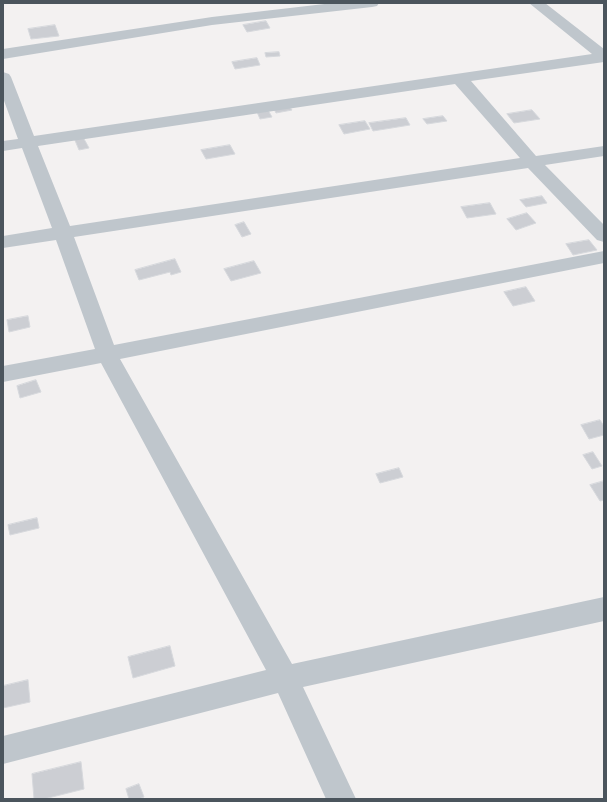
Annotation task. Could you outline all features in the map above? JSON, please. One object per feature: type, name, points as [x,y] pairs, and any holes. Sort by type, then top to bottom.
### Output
[{"type":"street","points":[[3,54],[212,21],[372,3]]},
{"type":"street","points":[[536,3],[604,56]]},
{"type":"street","points":[[3,146],[604,56]]},
{"type":"street","points":[[3,77],[64,232],[108,354],[284,678],[341,799]]},
{"type":"street","points":[[459,78],[533,163],[604,236]]},
{"type":"street","points":[[3,242],[533,163],[604,151]]},
{"type":"street","points":[[3,374],[604,257]]},
{"type":"street","points":[[3,750],[284,678],[604,609]]},
{"type":"building","points":[[266,21],[270,28],[247,32],[243,25]]},
{"type":"building","points":[[55,25],[59,36],[31,39],[28,29]]},
{"type":"building","points":[[279,52],[280,56],[266,57],[265,53]]},
{"type":"building","points":[[257,58],[260,65],[235,69],[232,62]]},
{"type":"building","points":[[289,106],[292,110],[276,113],[274,109]]},
{"type":"building","points":[[268,110],[272,117],[260,119],[257,112]]},
{"type":"building","points":[[532,110],[540,119],[514,123],[507,114]]},
{"type":"building","points":[[443,116],[447,121],[427,124],[423,119]]},
{"type":"building","points":[[406,118],[410,125],[373,131],[369,123]]},
{"type":"building","points":[[365,121],[370,129],[344,134],[339,125]]},
{"type":"building","points":[[83,137],[89,148],[79,150],[74,138]]},
{"type":"building","points":[[230,145],[235,154],[206,159],[201,150]]},
{"type":"building","points":[[542,196],[547,203],[526,207],[520,200]]},
{"type":"building","points":[[490,203],[496,214],[467,218],[461,207]]},
{"type":"building","points":[[527,213],[536,223],[516,230],[507,219]]},
{"type":"building","points":[[244,222],[251,234],[242,237],[235,225]]},
{"type":"building","points":[[589,240],[597,250],[573,255],[566,244]]},
{"type":"building","points":[[175,259],[181,272],[171,275],[170,272],[139,280],[135,270]]},
{"type":"building","points":[[254,261],[261,273],[231,281],[224,269]]},
{"type":"building","points":[[526,287],[535,301],[513,306],[504,292]]},
{"type":"building","points":[[28,316],[30,327],[9,332],[7,320]]},
{"type":"building","points":[[36,380],[41,392],[20,398],[17,386]]},
{"type":"building","points":[[600,420],[604,426],[604,435],[589,439],[581,425]]},
{"type":"building","points":[[593,452],[602,466],[592,469],[583,455]]},
{"type":"building","points":[[399,468],[403,477],[380,483],[376,474]]},
{"type":"building","points":[[604,481],[604,500],[600,501],[590,485]]},
{"type":"building","points":[[37,518],[39,528],[10,535],[8,525]]},
{"type":"building","points":[[170,646],[175,666],[133,678],[128,657]]},
{"type":"building","points":[[28,680],[30,702],[3,708],[3,686]]},
{"type":"building","points":[[81,762],[84,789],[44,799],[34,799],[32,774]]},
{"type":"building","points":[[139,784],[144,797],[139,799],[129,799],[126,789]]}]
